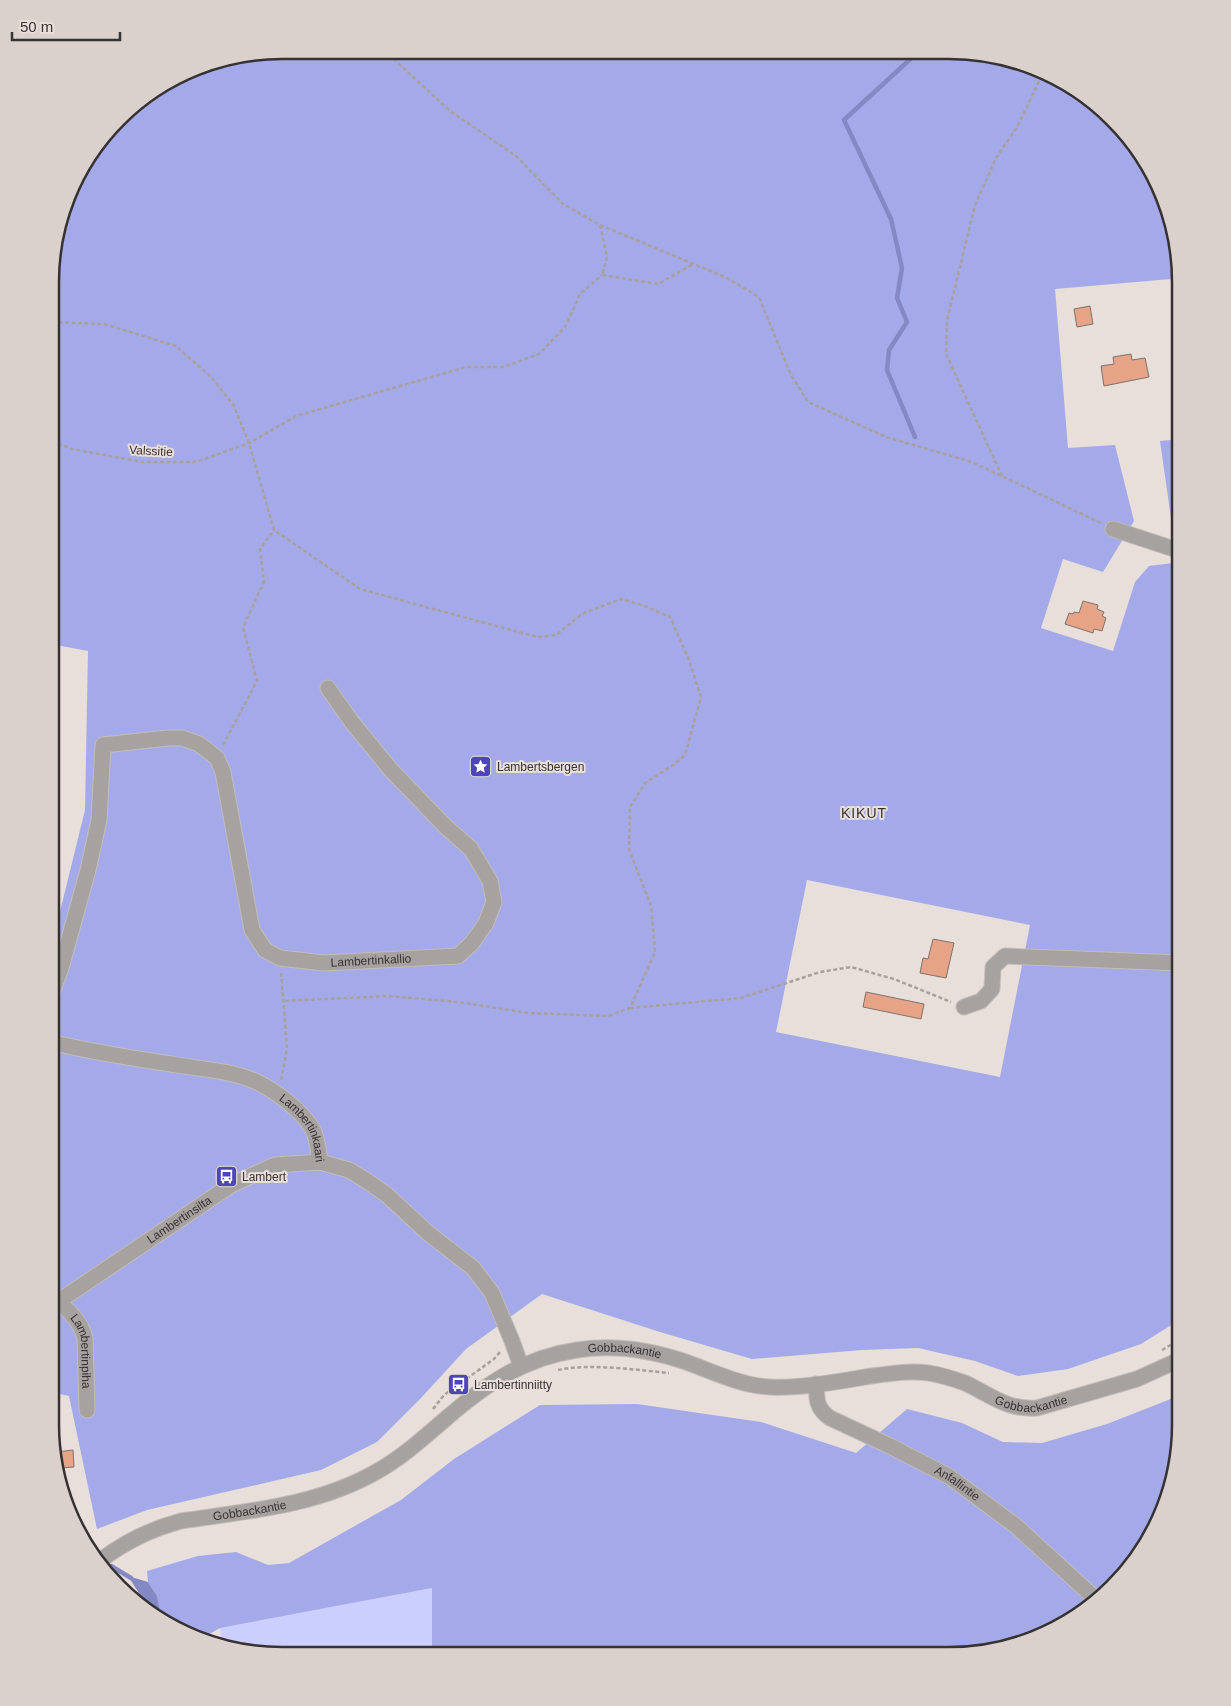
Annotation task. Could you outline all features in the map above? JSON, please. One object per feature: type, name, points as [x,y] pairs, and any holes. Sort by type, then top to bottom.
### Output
[{"type":"street","points":[[1113,529],[1172,548]]},
{"type":"street","name":"Lambertinkallio","points":[[280,958],[324,963],[458,956],[472,943],[486,923],[494,902],[490,881],[471,849],[446,827],[391,770],[351,721],[328,688]]},
{"type":"street","points":[[59,973],[88,870],[99,820],[103,745],[168,738],[182,738],[199,744],[217,758],[223,772],[252,930],[265,950],[280,958]]},
{"type":"street","points":[[964,1007],[981,1001],[992,990],[993,967],[1005,956],[1172,963]]},
{"type":"street","name":"Lambertinkaari","points":[[59,1044],[84,1050],[231,1074],[256,1082],[278,1094],[312,1128],[316,1138],[320,1162],[348,1170],[367,1181],[387,1195],[428,1233],[473,1268],[492,1293],[512,1340],[520,1366]]},
{"type":"street","name":"Lambertinsilta","points":[[59,1301],[236,1183],[275,1165],[320,1162]]},
{"type":"street","name":"Lambertinpiha","points":[[59,1306],[69,1311],[83,1329],[85,1338],[87,1410]]},
{"type":"street","name":"Gobbackantie","points":[[104,1558],[133,1538],[164,1526],[181,1521],[313,1499],[354,1484],[402,1456],[478,1392],[498,1378],[520,1366],[541,1358],[578,1350],[629,1348],[664,1355],[743,1384],[770,1387],[816,1384],[899,1372],[929,1373],[963,1383],[1004,1404],[1018,1408],[1037,1408],[1137,1379],[1172,1362]]},
{"type":"street","name":"Anfallintie","points":[[816,1384],[818,1404],[822,1413],[950,1477],[1016,1526],[1092,1595]]},
{"type":"path","points":[[394,59],[450,110],[516,156],[563,204],[600,225],[725,277],[759,297],[790,373],[808,402],[886,437],[972,462],[1113,529]]},
{"type":"path","points":[[1002,477],[946,354],[947,320],[975,204],[996,158],[1018,126],[1040,79]]},
{"type":"path","points":[[600,225],[607,257],[602,275],[658,284],[693,264]]},
{"type":"path","name":"Valssitie","points":[[59,444],[72,449],[142,462],[196,462],[248,443],[296,416],[466,367],[503,367],[539,354],[565,326],[580,294],[602,275]]},
{"type":"path","points":[[59,322],[104,324],[176,346],[212,378],[234,406],[248,443],[274,530],[360,589],[537,637],[556,635],[582,614],[621,598],[670,617],[689,660],[701,697],[685,755],[646,783],[630,807],[628,848],[652,906],[656,952],[630,1008]]},
{"type":"path","points":[[217,758],[257,681],[243,627],[264,582],[260,550],[274,530]]},
{"type":"path","points":[[278,1094],[287,1048],[280,958]]},
{"type":"path","points":[[283,1001],[388,996],[458,1002],[528,1013],[608,1016],[630,1008],[741,998],[820,972],[851,967],[894,979],[964,1007]]},
{"type":"path","points":[[429,1415],[444,1395],[502,1350]]},
{"type":"path","points":[[541,1358],[545,1371],[550,1373],[572,1368],[589,1368],[671,1373]]},
{"type":"shaded area","points":[[267,59],[964,59],[1007,66],[1035,76],[1073,96],[1107,124],[1126,146],[1142,170],[1155,196],[1165,224],[1172,267],[1172,291],[1171,279],[1055,289],[1068,448],[1115,445],[1134,521],[1103,572],[1063,559],[1041,628],[1113,651],[1135,582],[1149,566],[1172,563],[1172,1325],[1141,1344],[1068,1369],[1018,1376],[975,1361],[918,1348],[862,1350],[752,1359],[542,1294],[466,1349],[377,1442],[321,1470],[147,1510],[97,1529],[69,1396],[59,1394],[59,916],[85,810],[88,651],[59,646],[59,267],[63,238],[76,196],[96,158],[124,124],[146,105],[170,89],[196,76],[224,66]],"holes":[[[807,880],[1030,925],[1000,1077],[776,1032]]]},
{"type":"shaded area","points":[[1172,440],[1172,525],[1160,441]]},
{"type":"shaded area","points":[[1172,1399],[1172,1439],[1168,1468],[1165,1482],[1149,1523],[1135,1548],[1117,1571],[1085,1601],[1061,1617],[1035,1630],[993,1643],[964,1647],[432,1647],[432,1588],[220,1628],[209,1635],[183,1624],[160,1611],[157,1596],[148,1582],[147,1571],[198,1556],[236,1552],[268,1565],[289,1563],[401,1500],[454,1459],[540,1405],[637,1404],[761,1422],[856,1453],[907,1409],[962,1423],[1003,1442],[1042,1443],[1107,1424]]},
{"type":"shaded area","points":[[128,1576],[148,1582],[157,1596],[160,1611],[142,1597]]},
{"type":"shaded area","points":[[432,1588],[432,1647],[267,1647],[221,1639],[220,1628]]},
{"type":"building","points":[[1090,306],[1093,324],[1077,327],[1074,309]]},
{"type":"building","points":[[1131,354],[1132,360],[1145,358],[1149,377],[1104,386],[1101,366],[1114,364],[1113,357]]},
{"type":"building","points":[[1083,601],[1098,605],[1097,609],[1104,612],[1102,616],[1106,618],[1102,631],[1094,629],[1093,633],[1065,624],[1069,613],[1079,613]]},
{"type":"building","points":[[933,939],[954,943],[946,978],[920,973],[923,958],[928,959]]},
{"type":"building","points":[[866,992],[924,1004],[921,1019],[863,1007]]},
{"type":"building","points":[[73,1450],[74,1467],[63,1468],[61,1451]]},
{"type":"waterway","points":[[910,59],[844,120],[891,219],[902,268],[897,298],[907,322],[889,350],[887,370],[915,437]]},
{"type":"waterway","points":[[111,1566],[131,1578]]},
{"type":"place","name":"Lambertsbergen","points":[[481,767]]},
{"type":"place","name":"Lambert","points":[[226,1177]]},
{"type":"place","name":"Lambertinniitty","points":[[458,1385]]},
{"type":"district","name":"KIKUT","points":[[864,813]]}]
